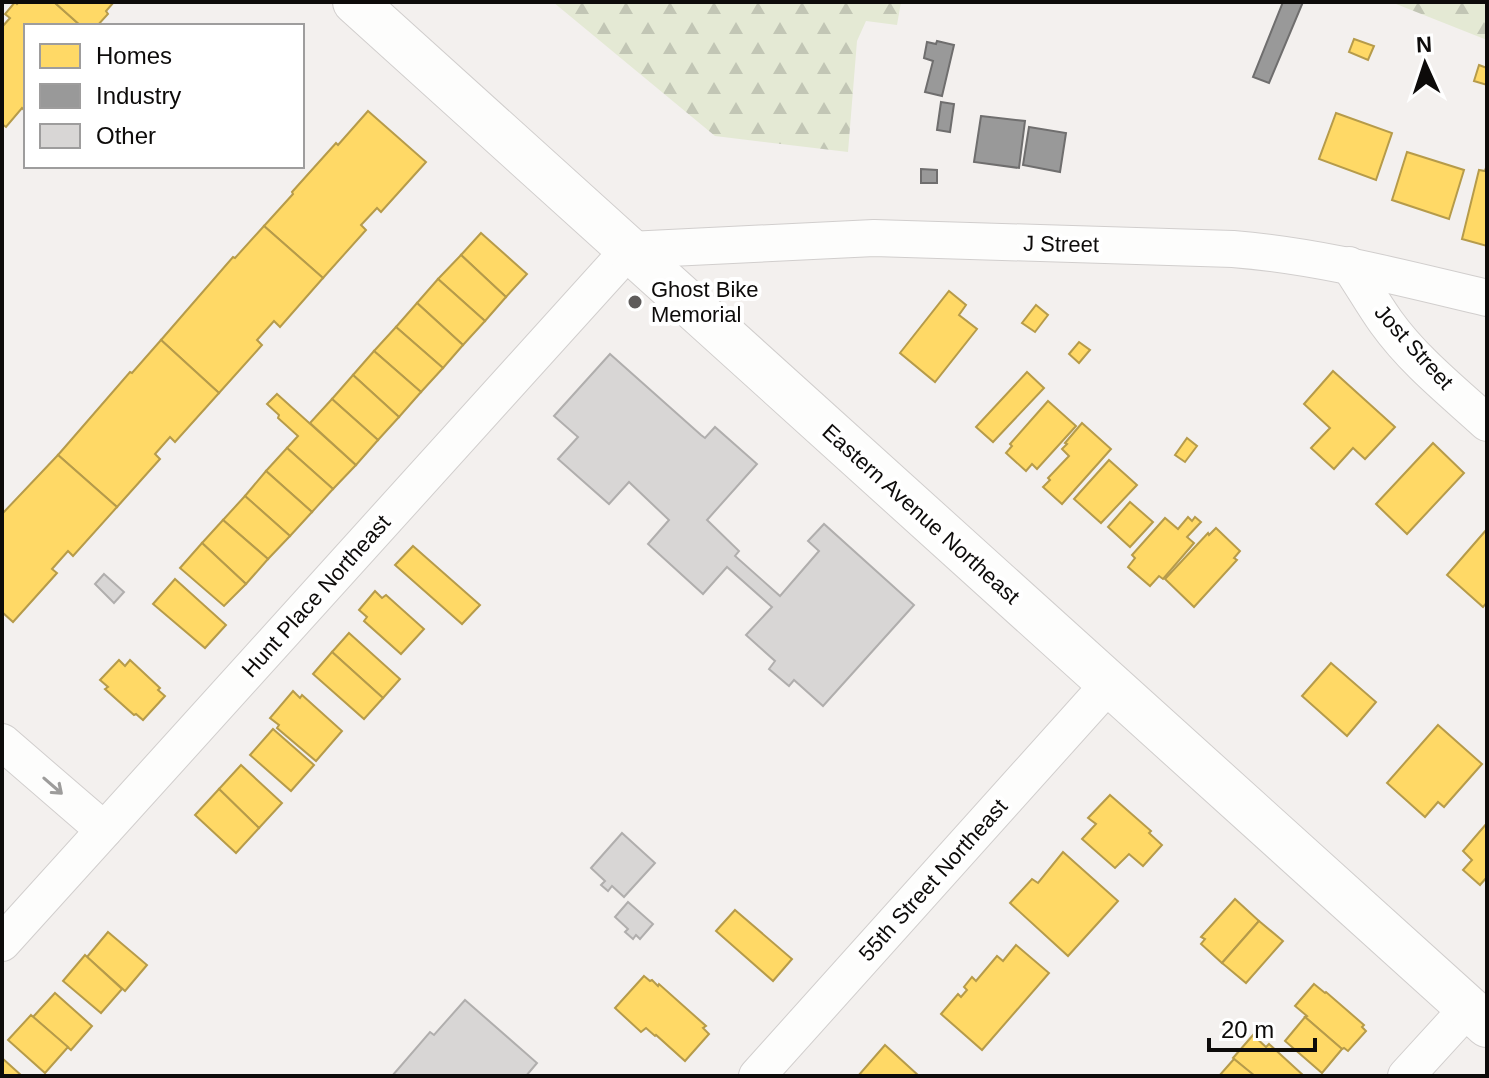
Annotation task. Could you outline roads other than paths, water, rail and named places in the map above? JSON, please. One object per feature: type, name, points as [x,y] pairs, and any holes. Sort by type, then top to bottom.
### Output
[{"type":"main road","name":"Eastern Avenue Northeast","points":[[355,2],[1478,1017]]},
{"type":"street","name":"J Street","points":[[629,250],[874,238],[1233,249],[1349,265],[1487,298]]},
{"type":"street","name":"Hunt Place Northeast","points":[[2,943],[629,250]]},
{"type":"street","name":"Jost Street","points":[[1349,265],[1403,342],[1487,423]]},
{"type":"street","name":"55th Street Northeast","points":[[757,1076],[1109,684]]},
{"type":"street","points":[[2,742],[104,830]]},
{"type":"street","points":[[1406,1076],[1478,1017]]},
{"type":"place","name":"Ghost Bike Memorial","points":[[635,302]]}]
